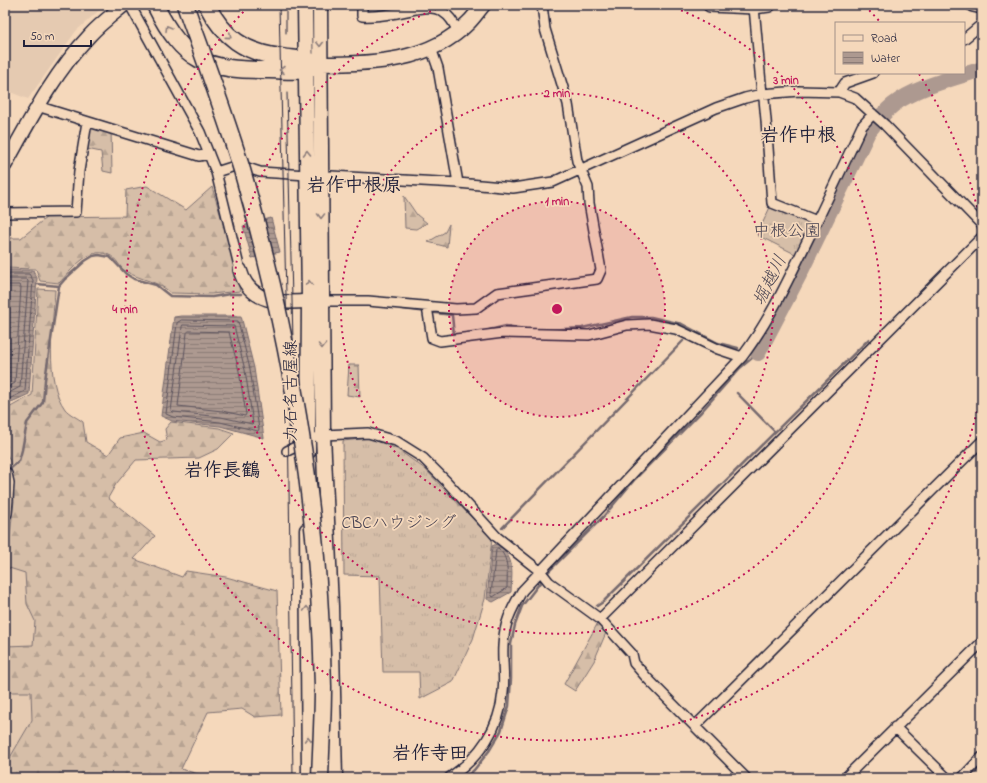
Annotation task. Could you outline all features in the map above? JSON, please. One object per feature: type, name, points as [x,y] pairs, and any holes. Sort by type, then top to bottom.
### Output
[{"type":"highway","points":[[184,5],[217,94],[241,168],[270,279],[290,376],[304,464],[318,588],[323,689],[320,778]]},
{"type":"highway","points":[[193,5],[223,90],[257,198],[284,308],[305,414],[320,525],[328,623],[330,715],[328,778]]},
{"type":"highway","points":[[207,5],[213,17],[224,31],[237,43],[259,54],[311,64]]},
{"type":"highway","points":[[156,6],[172,35],[180,44],[198,58],[210,64],[221,67],[248,70],[311,64]]},
{"type":"main road","name":"力石名古屋線","points":[[305,5],[311,64],[316,301],[331,606],[335,778]]},
{"type":"main road","name":"力石名古屋線","points":[[311,64],[320,5]]},
{"type":"main road","points":[[311,64],[382,62],[414,55],[445,41],[458,32],[470,21],[483,5]]},
{"type":"main road","name":"力石名古屋線","points":[[309,778],[307,572],[308,441],[316,301]]},
{"type":"street","points":[[5,165],[37,106],[73,54],[90,34],[124,5]]},
{"type":"street","points":[[130,5],[200,132],[216,172],[240,270],[245,282],[251,290],[263,299],[297,302],[368,301],[456,309],[476,308],[497,293],[597,279],[601,270],[589,203],[588,187],[577,162],[566,98],[545,28],[542,5]]},
{"type":"street","points":[[362,5],[362,16],[371,17],[413,9],[430,8],[444,12],[458,32]]},
{"type":"street","points":[[710,5],[754,7],[770,5]]},
{"type":"street","points":[[973,5],[982,7]]},
{"type":"street","points":[[754,7],[762,94],[764,99],[766,120],[772,203],[817,221]]},
{"type":"street","points":[[965,38],[982,24]]},
{"type":"street","points":[[431,48],[438,68],[458,183]]},
{"type":"street","points":[[839,92],[846,84],[871,74]]},
{"type":"street","points":[[216,172],[238,165],[260,172],[458,183],[513,188],[553,182],[716,108],[745,98],[762,94],[799,91],[839,92],[855,98],[885,124],[982,225]]},
{"type":"street","points":[[37,106],[199,156],[209,154]]},
{"type":"street","points":[[449,778],[461,770],[478,753],[494,728],[501,708],[503,691],[503,646],[505,629],[511,610],[522,591],[742,357],[752,344],[778,298],[817,221],[862,126],[873,114]]},
{"type":"street","points":[[5,213],[76,212],[79,171],[87,122]]},
{"type":"street","points":[[600,619],[982,237]]},
{"type":"street","points":[[427,307],[432,338],[440,341],[503,333],[589,335],[626,325],[649,324],[676,329],[718,350],[742,357]]},
{"type":"street","points":[[287,450],[323,435],[368,433],[396,441],[423,458],[497,537],[541,572],[549,582],[600,619],[632,654],[634,663],[647,678],[746,778]]},
{"type":"street","points":[[696,726],[982,441]]},
{"type":"street","points":[[5,474],[7,483],[5,513]]},
{"type":"street","points":[[845,778],[982,642]]},
{"type":"street","points":[[895,727],[947,778]]},
{"type":"street","points":[[962,778],[982,757]]},
{"type":"shaded area","points":[[5,5],[105,5],[76,31],[28,99],[5,90]]},
{"type":"shaded area","points":[[5,521],[55,539],[57,778],[5,778]]},
{"type":"green space","points":[[87,122],[111,129],[112,173],[103,171],[101,152],[82,148]]},
{"type":"green space","points":[[147,186],[186,210],[212,187],[228,240],[240,291],[211,294],[171,293],[155,283],[132,275],[122,268],[112,256],[102,253],[94,253],[88,256],[75,266],[59,283],[40,281],[36,269],[5,268],[5,238],[21,238],[47,217],[125,216],[126,190]]},
{"type":"green space","points":[[404,196],[417,215],[427,223],[416,229],[405,228]]},
{"type":"green space","name":"中根公園","points":[[771,205],[813,221],[797,255],[757,235]]},
{"type":"green space","points":[[449,224],[447,247],[428,242],[445,232]]},
{"type":"green space","points":[[38,289],[55,290],[51,352],[54,383],[58,397],[65,409],[83,422],[86,442],[108,455],[120,438],[144,433],[160,442],[167,440],[165,429],[171,422],[219,428],[234,433],[218,449],[199,458],[136,460],[116,484],[108,498],[155,536],[134,559],[182,577],[186,571],[226,577],[277,591],[281,715],[255,717],[242,709],[208,712],[181,769],[212,778],[5,778],[5,766],[32,720],[31,692],[5,692],[5,646],[33,645],[35,621],[27,604],[25,573],[6,567],[14,501],[10,461],[5,451],[5,410],[32,395]]},
{"type":"green space","points":[[349,365],[359,365],[360,397],[347,395]]},
{"type":"green space","name":"CBCハウジング","points":[[370,438],[397,449],[425,469],[492,539],[485,599],[473,639],[453,682],[420,699],[419,672],[383,672],[380,576],[344,575],[343,441]]},
{"type":"green space","points":[[600,619],[608,628],[594,661],[575,691],[564,684]]},
{"type":"water","points":[[271,218],[280,252],[252,258],[243,226]]},
{"type":"water","points":[[5,270],[33,270],[37,278],[29,394],[5,405]]},
{"type":"water","points":[[241,316],[254,368],[264,438],[220,426],[172,421],[161,416],[174,317]]},
{"type":"water","points":[[499,543],[508,555],[510,561],[512,577],[511,592],[493,602],[487,599],[492,546]]},
{"type":"waterway","name":"堀越川","points":[[758,353],[799,275],[868,132],[886,111],[902,99],[924,88],[982,69]]},
{"type":"waterway","points":[[37,284],[59,286],[85,261],[93,256],[99,255],[110,257],[126,274],[134,279],[156,285],[170,296],[212,297],[241,294]]},
{"type":"waterway","points":[[11,468],[19,461],[27,423],[43,402],[59,286]]},
{"type":"waterway","points":[[403,309],[452,315],[454,335],[456,334]]},
{"type":"waterway","points":[[546,330],[582,328],[632,317],[651,317],[682,324],[718,343],[738,348]]},
{"type":"waterway","points":[[489,330],[506,326],[525,329]]},
{"type":"waterway","points":[[597,606],[603,602],[869,339]]},
{"type":"waterway","points":[[502,528],[683,341]]},
{"type":"waterway","points":[[465,778],[474,770],[489,751],[501,731],[509,706],[511,644],[515,625],[522,606],[549,571],[603,517],[635,479],[701,412],[740,368],[758,353]]},
{"type":"waterway","points":[[737,393],[775,432]]},
{"type":"tram line","points":[[279,5],[287,337],[293,778]]},
{"type":"tram line","points":[[286,5],[286,33]]},
{"type":"tram line","points":[[287,93],[293,341]]},
{"type":"district","name":"岩作中根","points":[[798,136]]},
{"type":"district","name":"岩作中根原","points":[[354,186]]},
{"type":"district","name":"岩作長鶴","points":[[222,471]]},
{"type":"district","name":"岩作寺田","points":[[430,754]]}]
